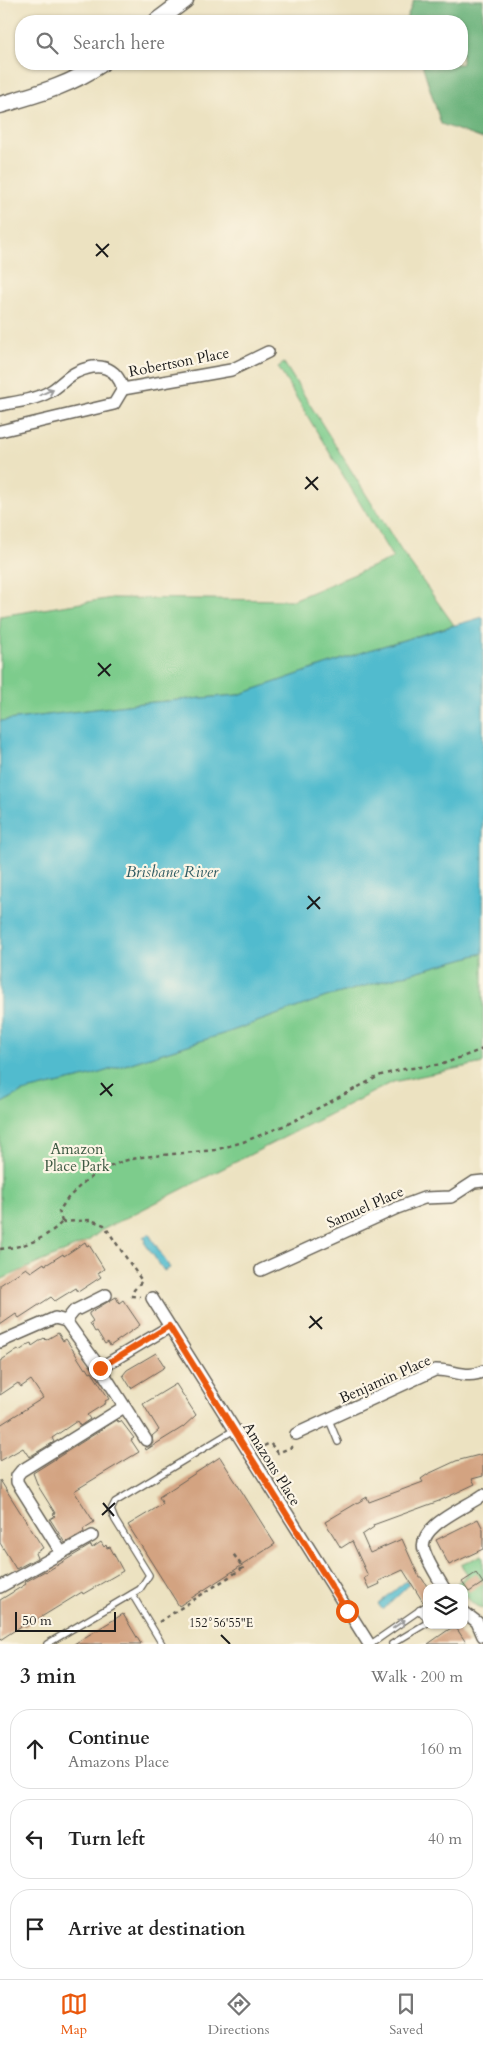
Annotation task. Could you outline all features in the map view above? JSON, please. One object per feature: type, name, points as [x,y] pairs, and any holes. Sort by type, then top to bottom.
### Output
[{"type":"street","points":[[165,15],[184,0]]},
{"type":"street","points":[[0,105],[60,87],[92,70]]},
{"type":"street","name":"Robertson Place","points":[[0,431],[114,404],[123,389],[231,370],[268,352]]},
{"type":"street","name":"Robertson Place","points":[[0,405],[47,393],[76,372],[92,367],[110,369],[119,377],[123,389]]},
{"type":"street","name":"Samuel Place","points":[[261,1270],[397,1208],[424,1198],[451,1196],[474,1182],[483,1181]]},
{"type":"street","points":[[66,1321],[74,1311],[106,1295]]},
{"type":"street","name":"Amazons Place","points":[[152,1298],[370,1644]]},
{"type":"street","points":[[0,1342],[55,1318],[66,1321],[100,1368],[146,1440]]},
{"type":"street","points":[[100,1368],[169,1326]]},
{"type":"street","name":"Benjamin Place","points":[[298,1438],[329,1420],[435,1370],[446,1370],[468,1376],[483,1371]]},
{"type":"street","points":[[61,1552],[17,1482],[17,1476],[21,1471],[124,1407]]},
{"type":"street","points":[[442,1584],[424,1549],[425,1537],[434,1526],[472,1504],[483,1495]]},
{"type":"street","points":[[0,1587],[92,1536]]},
{"type":"street","points":[[468,1614],[480,1621],[483,1636]]},
{"type":"lane","name":"Benjamin Place","points":[[329,1420],[338,1442]]},
{"type":"lane","points":[[47,1644],[140,1589],[149,1575],[114,1520],[112,1510],[115,1502],[234,1430]]},
{"type":"lane","points":[[132,1594],[162,1644]]},
{"type":"lane","points":[[370,1644],[423,1608]]},
{"type":"lane","points":[[419,1610],[423,1614]]},
{"type":"lane","points":[[392,1644],[423,1625]]},
{"type":"path","points":[[62,1222],[59,1211],[68,1198],[97,1173],[123,1161],[142,1156],[215,1150],[243,1142],[288,1124],[381,1075],[404,1069],[443,1064],[483,1049]]},
{"type":"path","points":[[0,1249],[27,1245],[43,1237],[62,1222],[92,1220],[104,1225],[142,1281],[134,1290],[132,1296],[152,1298]]},
{"type":"path","points":[[264,1446],[270,1442],[278,1452],[298,1438]]},
{"type":"path","points":[[156,1624],[243,1568],[232,1552]]},
{"type":"green space","points":[[414,0],[483,0],[483,139],[441,124],[424,70],[468,70],[468,15],[408,15]]},
{"type":"green space","points":[[284,363],[402,552],[454,625],[366,651],[238,695],[143,703],[0,721],[0,616],[112,598],[293,600],[393,558],[278,367]]},
{"type":"green space","name":"Amazon Place Park","points":[[483,953],[483,1063],[393,1082],[102,1230],[88,1241],[0,1280],[0,1104],[22,1092],[90,1076],[229,1032],[326,997]]},
{"type":"green space","points":[[483,1556],[483,1608],[472,1603],[468,1598],[468,1584],[457,1583],[468,1575],[461,1565]]},
{"type":"water","name":"Brisbane River","points":[[483,617],[483,953],[326,997],[229,1032],[90,1076],[22,1092],[0,1104],[0,721],[143,703],[238,695],[366,651]]},
{"type":"water","points":[[149,1234],[170,1268],[164,1271],[144,1242],[146,1240],[143,1237]]},
{"type":"water","points":[[406,1581],[409,1585],[383,1610],[378,1604]]},
{"type":"building","points":[[85,1242],[87,1246],[89,1245],[104,1269],[98,1273],[101,1277],[78,1292],[76,1288],[55,1301],[51,1297],[19,1318],[16,1314],[0,1325],[0,1285],[26,1268],[31,1272],[44,1263],[45,1265],[63,1254],[64,1256]]},
{"type":"building","points":[[116,1297],[119,1303],[123,1300],[140,1325],[110,1346],[108,1342],[105,1344],[97,1331],[95,1332],[90,1323],[93,1321],[89,1313]]},
{"type":"building","points":[[58,1333],[63,1341],[66,1339],[85,1369],[87,1368],[90,1373],[92,1372],[109,1399],[87,1415],[90,1419],[80,1426],[77,1421],[52,1438],[54,1442],[29,1457],[23,1448],[0,1461],[0,1425],[43,1398],[31,1380],[21,1387],[18,1383],[0,1395],[0,1361],[18,1349],[19,1351],[31,1343],[32,1346],[44,1338],[46,1340]]},
{"type":"building","points":[[156,1353],[165,1367],[131,1388],[123,1375],[127,1370]]},
{"type":"building","points":[[176,1384],[196,1415],[183,1427],[146,1450],[145,1447],[150,1447],[153,1443],[152,1436],[159,1430],[143,1404]]},
{"type":"building","points":[[117,1420],[118,1422],[121,1421],[134,1438],[131,1440],[139,1452],[74,1491],[94,1522],[83,1529],[84,1532],[65,1543],[50,1519],[55,1516],[53,1514],[55,1513],[38,1486],[33,1473]]},
{"type":"building","points":[[483,1454],[483,1476],[472,1479],[475,1484],[439,1501],[373,1525],[374,1527],[362,1535],[370,1553],[402,1539],[419,1577],[426,1584],[423,1584],[423,1602],[403,1570],[379,1581],[380,1584],[369,1589],[364,1578],[368,1576],[352,1541],[341,1548],[325,1522],[367,1497],[369,1502],[423,1482],[421,1479],[428,1474],[456,1461]]},
{"type":"building","points":[[220,1457],[275,1544],[179,1606],[128,1525],[163,1504],[159,1497]]},
{"type":"building","points":[[0,1480],[43,1548],[35,1553],[37,1558],[16,1569],[0,1543]]},
{"type":"building","points":[[478,1519],[483,1529],[483,1549],[449,1565],[436,1540]]},
{"type":"building","points":[[101,1542],[104,1547],[106,1545],[107,1548],[110,1547],[123,1571],[83,1594],[82,1592],[25,1627],[23,1625],[0,1640],[0,1600],[26,1584],[25,1582],[46,1572],[91,1545],[92,1548]]},
{"type":"building","points":[[476,1573],[483,1583],[469,1592],[468,1584],[462,1582]]},
{"type":"building","points":[[123,1614],[141,1644],[74,1644]]},
{"type":"building","points":[[457,1629],[467,1644],[428,1644],[448,1630]]},
{"type":"route","points":[[100,1368],[169,1326],[347,1611]]}]
